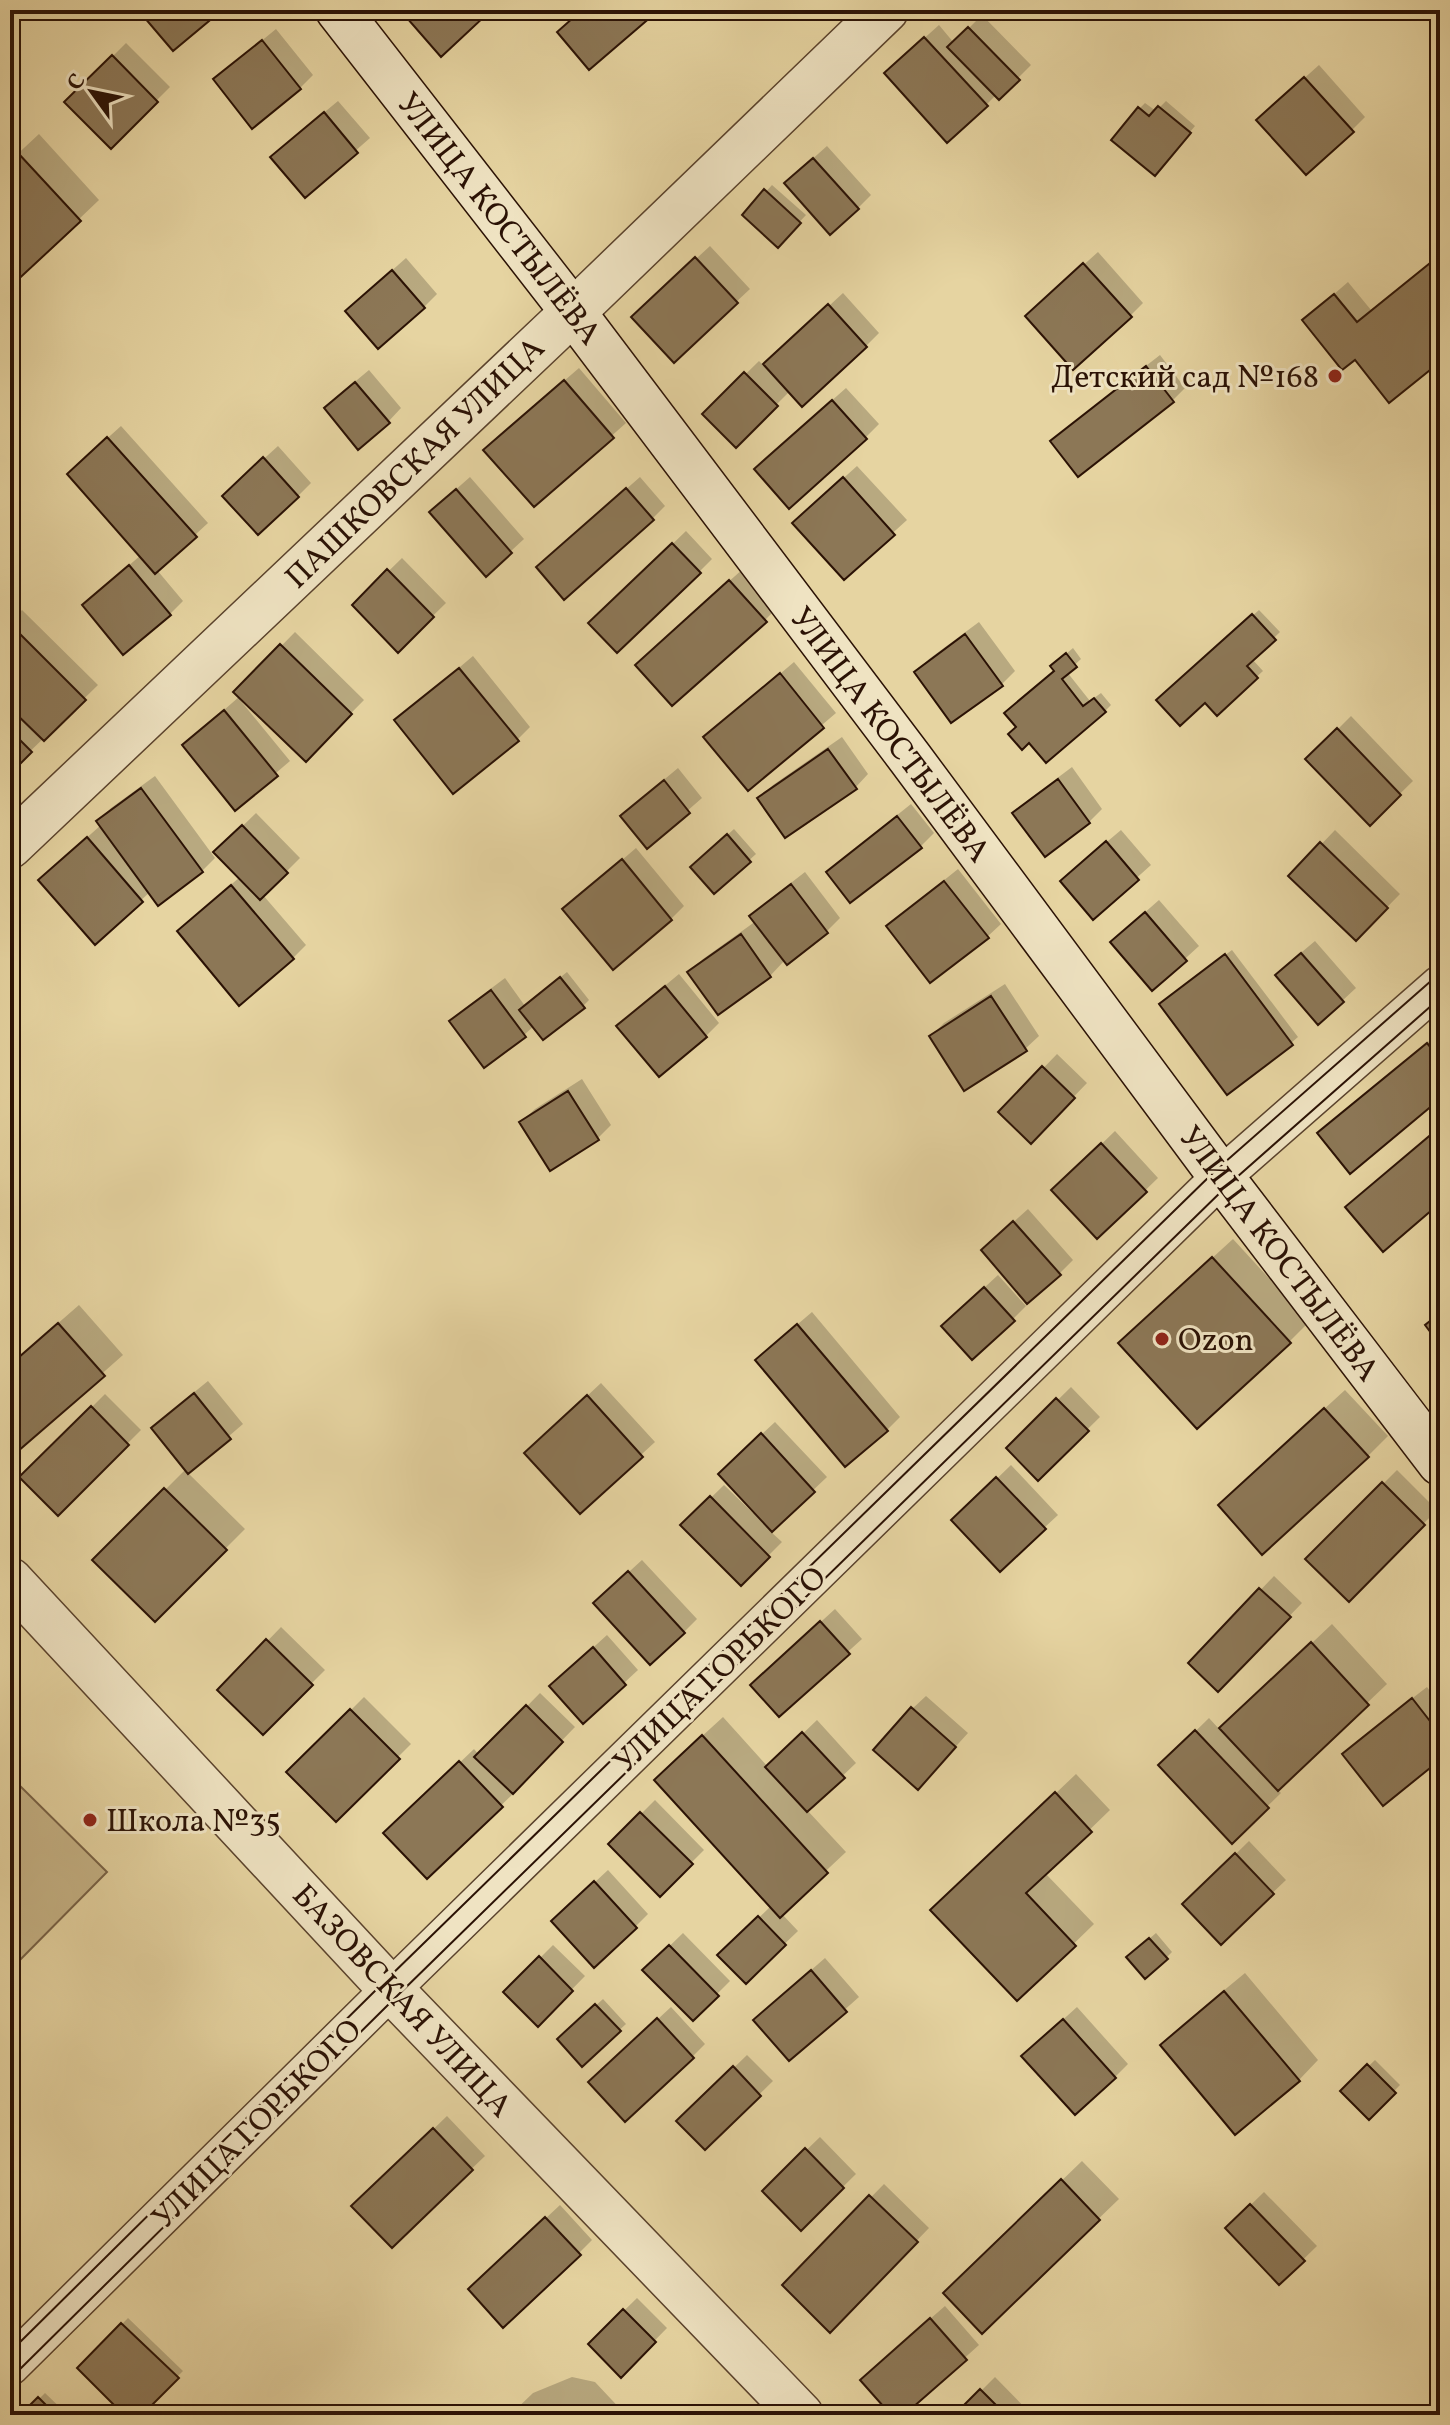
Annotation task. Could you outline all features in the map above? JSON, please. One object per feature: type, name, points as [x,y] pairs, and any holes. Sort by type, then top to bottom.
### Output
[{"type":"street","name":"УЛИЦА КОСТЫЛЁВА","points":[[338,10],[573,312],[1221,1177],[1440,1463]]},
{"type":"street","name":"ПАШКОВСКАЯ УЛИЦА","points":[[10,846],[886,10]]},
{"type":"street","name":"УЛИЦА ГОРЬКОГО","points":[[10,2366],[1221,1177],[1440,985]]},
{"type":"street","name":"БАЗОВСКАЯ УЛИЦА","points":[[10,1580],[391,1989],[801,2415]]},
{"type":"shaded area","points":[[10,1776],[107,1872],[10,1970]]},
{"type":"building","points":[[138,10],[221,10],[221,11],[173,51]]},
{"type":"building","points":[[400,10],[480,10],[485,16],[441,57]]},
{"type":"building","points":[[582,10],[659,10],[589,70],[557,32]]},
{"type":"building","points":[[968,27],[1020,80],[999,100],[947,47]]},
{"type":"building","points":[[924,37],[988,106],[947,143],[884,73]]},
{"type":"building","points":[[262,40],[301,89],[252,129],[213,79]]},
{"type":"building","points":[[112,55],[158,102],[111,149],[64,102]]},
{"type":"building","points":[[1304,77],[1354,132],[1306,175],[1256,120]]},
{"type":"building","points":[[1158,106],[1191,133],[1155,176],[1111,140],[1138,107],[1149,116]]},
{"type":"building","points":[[324,112],[358,153],[305,198],[270,157]]},
{"type":"building","points":[[18,153],[81,221],[10,287],[10,160]]},
{"type":"building","points":[[813,158],[859,209],[830,235],[784,183]]},
{"type":"building","points":[[764,189],[801,223],[778,248],[742,215]]},
{"type":"building","points":[[1440,255],[1440,362],[1389,403],[1355,360],[1342,370],[1302,320],[1334,294],[1357,322]]},
{"type":"building","points":[[695,257],[738,303],[674,363],[631,317]]},
{"type":"building","points":[[1083,263],[1132,317],[1073,370],[1025,316]]},
{"type":"building","points":[[392,270],[425,308],[378,349],[345,311]]},
{"type":"building","points":[[828,304],[867,347],[802,407],[763,364]]},
{"type":"building","points":[[1146,366],[1174,402],[1078,477],[1050,441]]},
{"type":"building","points":[[744,372],[778,406],[736,448],[702,414]]},
{"type":"building","points":[[564,380],[614,438],[534,507],[483,450]]},
{"type":"building","points":[[355,382],[390,423],[358,450],[324,408]]},
{"type":"building","points":[[832,400],[867,439],[789,509],[754,469]]},
{"type":"building","points":[[107,437],[197,537],[155,574],[67,474]]},
{"type":"building","points":[[263,457],[299,497],[258,535],[222,496]]},
{"type":"building","points":[[843,477],[895,535],[844,580],[792,523]]},
{"type":"building","points":[[626,488],[654,520],[564,600],[536,567]]},
{"type":"building","points":[[456,489],[512,553],[486,577],[429,512]]},
{"type":"building","points":[[672,543],[701,573],[617,653],[588,623]]},
{"type":"building","points":[[129,565],[171,615],[123,655],[82,605]]},
{"type":"building","points":[[387,569],[434,617],[398,653],[352,605]]},
{"type":"building","points":[[729,580],[767,622],[672,706],[635,665]]},
{"type":"building","points":[[1252,614],[1276,640],[1247,666],[1258,678],[1217,716],[1205,703],[1180,726],[1156,700]]},
{"type":"building","points":[[10,624],[86,700],[44,741],[10,708]]},
{"type":"building","points":[[965,634],[1003,686],[951,723],[914,672]]},
{"type":"building","points":[[280,644],[352,714],[306,762],[233,692]]},
{"type":"building","points":[[1066,653],[1077,667],[1062,679],[1083,706],[1094,698],[1106,712],[1046,763],[1029,743],[1022,750],[1008,734],[1016,727],[1004,713],[1054,671],[1050,666]]},
{"type":"building","points":[[459,668],[519,741],[453,794],[394,720]]},
{"type":"building","points":[[780,673],[824,728],[748,791],[703,737]]},
{"type":"building","points":[[224,710],[278,776],[235,811],[182,745]]},
{"type":"building","points":[[1337,728],[1401,795],[1370,826],[1305,759]]},
{"type":"building","points":[[10,730],[32,752],[10,774]]},
{"type":"building","points":[[828,749],[857,789],[785,838],[757,798]]},
{"type":"building","points":[[1058,779],[1090,823],[1045,857],[1012,813]]},
{"type":"building","points":[[664,780],[690,813],[647,849],[620,816]]},
{"type":"building","points":[[141,788],[203,872],[158,906],[96,821]]},
{"type":"building","points":[[897,816],[922,848],[850,903],[826,872]]},
{"type":"building","points":[[242,825],[288,873],[260,900],[213,852]]},
{"type":"building","points":[[727,834],[751,862],[714,894],[690,867]]},
{"type":"building","points":[[87,837],[143,902],[95,945],[38,880]]},
{"type":"building","points":[[1106,841],[1139,880],[1093,920],[1060,881]]},
{"type":"building","points":[[1320,842],[1388,908],[1356,941],[1288,876]]},
{"type":"building","points":[[622,859],[672,920],[613,970],[562,909]]},
{"type":"building","points":[[944,881],[989,938],[930,983],[886,926]]},
{"type":"building","points":[[791,884],[828,933],[787,965],[749,916]]},
{"type":"building","points":[[231,885],[294,959],[239,1006],[177,931]]},
{"type":"building","points":[[1145,912],[1187,961],[1152,991],[1110,942]]},
{"type":"building","points":[[741,934],[771,977],[718,1015],[687,972]]},
{"type":"building","points":[[1301,953],[1344,1002],[1318,1025],[1275,975]]},
{"type":"building","points":[[1225,954],[1293,1045],[1227,1095],[1159,1004]]},
{"type":"building","points":[[560,977],[585,1008],[543,1040],[519,1010]]},
{"type":"building","points":[[665,986],[707,1037],[659,1077],[616,1026]]},
{"type":"building","points":[[491,990],[526,1037],[484,1068],[449,1021]]},
{"type":"building","points":[[991,996],[1027,1051],[964,1091],[929,1036]]},
{"type":"building","points":[[1427,1043],[1440,1059],[1440,1099],[1350,1174],[1317,1133]]},
{"type":"building","points":[[1042,1066],[1075,1098],[1031,1144],[998,1112]]},
{"type":"building","points":[[568,1091],[599,1140],[550,1171],[519,1122]]},
{"type":"building","points":[[1440,1127],[1440,1203],[1383,1252],[1345,1207]]},
{"type":"building","points":[[1101,1143],[1147,1192],[1097,1239],[1051,1190]]},
{"type":"building","points":[[1013,1221],[1061,1275],[1027,1304],[981,1250]]},
{"type":"building","points":[[1212,1257],[1291,1343],[1197,1429],[1118,1343]]},
{"type":"building","points":[[984,1287],[1015,1321],[972,1360],[941,1326]]},
{"type":"building","points":[[1440,1313],[1440,1345],[1425,1325]]},
{"type":"building","points":[[58,1323],[105,1376],[10,1458],[10,1365]]},
{"type":"building","points":[[797,1324],[888,1431],[845,1467],[755,1360]]},
{"type":"building","points":[[194,1393],[231,1439],[188,1474],[151,1428]]},
{"type":"building","points":[[587,1395],[643,1457],[580,1514],[524,1453]]},
{"type":"building","points":[[1056,1398],[1089,1431],[1038,1481],[1006,1448]]},
{"type":"building","points":[[91,1406],[129,1445],[58,1516],[19,1477]]},
{"type":"building","points":[[1324,1408],[1369,1457],[1262,1555],[1218,1505]]},
{"type":"building","points":[[761,1433],[815,1492],[772,1532],[718,1474]]},
{"type":"building","points":[[996,1477],[1046,1529],[1000,1572],[951,1520]]},
{"type":"building","points":[[1382,1482],[1425,1525],[1349,1602],[1305,1559]]},
{"type":"building","points":[[164,1488],[227,1550],[155,1622],[92,1560]]},
{"type":"building","points":[[710,1496],[770,1557],[741,1586],[680,1525]]},
{"type":"building","points":[[628,1571],[685,1633],[650,1665],[593,1603]]},
{"type":"building","points":[[1259,1588],[1291,1617],[1218,1692],[1188,1663]]},
{"type":"building","points":[[820,1621],[850,1654],[779,1717],[750,1685]]},
{"type":"building","points":[[266,1639],[313,1685],[263,1735],[217,1690]]},
{"type":"building","points":[[1311,1642],[1369,1705],[1278,1791],[1219,1728]]},
{"type":"building","points":[[593,1647],[626,1685],[583,1724],[549,1686]]},
{"type":"building","points":[[1412,1698],[1440,1734],[1440,1760],[1383,1806],[1342,1754]]},
{"type":"building","points":[[526,1705],[563,1742],[513,1794],[474,1757]]},
{"type":"building","points":[[911,1707],[956,1747],[918,1790],[873,1750]]},
{"type":"building","points":[[350,1709],[400,1759],[336,1822],[286,1772]]},
{"type":"building","points":[[1195,1730],[1269,1808],[1232,1844],[1158,1765]]},
{"type":"building","points":[[802,1732],[845,1778],[807,1812],[765,1767]]},
{"type":"building","points":[[702,1735],[828,1873],[780,1918],[654,1780]]},
{"type":"building","points":[[459,1761],[503,1807],[427,1879],[383,1833]]},
{"type":"building","points":[[1055,1792],[1092,1832],[1026,1893],[1076,1946],[1017,2001],[930,1910]]},
{"type":"building","points":[[640,1812],[693,1864],[660,1897],[608,1844]]},
{"type":"building","points":[[1235,1853],[1274,1894],[1221,1945],[1182,1904]]},
{"type":"building","points":[[594,1881],[637,1928],[594,1968],[551,1921]]},
{"type":"building","points":[[758,1916],[786,1945],[746,1984],[717,1955]]},
{"type":"building","points":[[1149,1938],[1168,1959],[1145,1979],[1126,1957]]},
{"type":"building","points":[[669,1945],[719,1996],[693,2021],[642,1970]]},
{"type":"building","points":[[539,1956],[573,1991],[538,2027],[503,1992]]},
{"type":"building","points":[[811,1970],[847,2012],[789,2061],[753,2020]]},
{"type":"building","points":[[1224,1991],[1300,2081],[1235,2135],[1160,2045]]},
{"type":"building","points":[[595,2004],[621,2031],[582,2067],[557,2039]]},
{"type":"building","points":[[657,2018],[694,2058],[625,2122],[588,2082]]},
{"type":"building","points":[[1063,2019],[1116,2078],[1075,2115],[1021,2056]]},
{"type":"building","points":[[1367,2064],[1396,2093],[1369,2120],[1340,2091]]},
{"type":"building","points":[[733,2066],[761,2096],[705,2150],[676,2121]]},
{"type":"building","points":[[433,2128],[473,2170],[392,2248],[351,2206]]},
{"type":"building","points":[[805,2148],[844,2188],[801,2231],[762,2191]]},
{"type":"building","points":[[1061,2179],[1100,2220],[982,2334],[943,2293]]},
{"type":"building","points":[[869,2195],[918,2242],[830,2333],[782,2285]]},
{"type":"building","points":[[1250,2204],[1305,2261],[1279,2285],[1225,2228]]},
{"type":"building","points":[[545,2217],[581,2255],[503,2328],[468,2289]]},
{"type":"building","points":[[623,2309],[656,2342],[621,2378],[588,2344]]},
{"type":"building","points":[[930,2318],[967,2360],[904,2415],[891,2415],[860,2380]]},
{"type":"building","points":[[121,2323],[179,2378],[142,2415],[124,2415],[77,2368]]},
{"type":"building","points":[[980,2389],[1006,2415],[954,2415]]},
{"type":"building","points":[[38,2397],[56,2415],[20,2415]]},
{"type":"tram line","points":[[10,2352],[384,1982],[1216,1170],[1440,973]]},
{"type":"tram line","points":[[10,2379],[397,1996],[1228,1185],[1440,998]]},
{"type":"place","name":"Детский сад №168","points":[[1335,376]]},
{"type":"place","name":"Ozon","points":[[1162,1339]]},
{"type":"place","name":"Школа №35","points":[[90,1820]]}]
